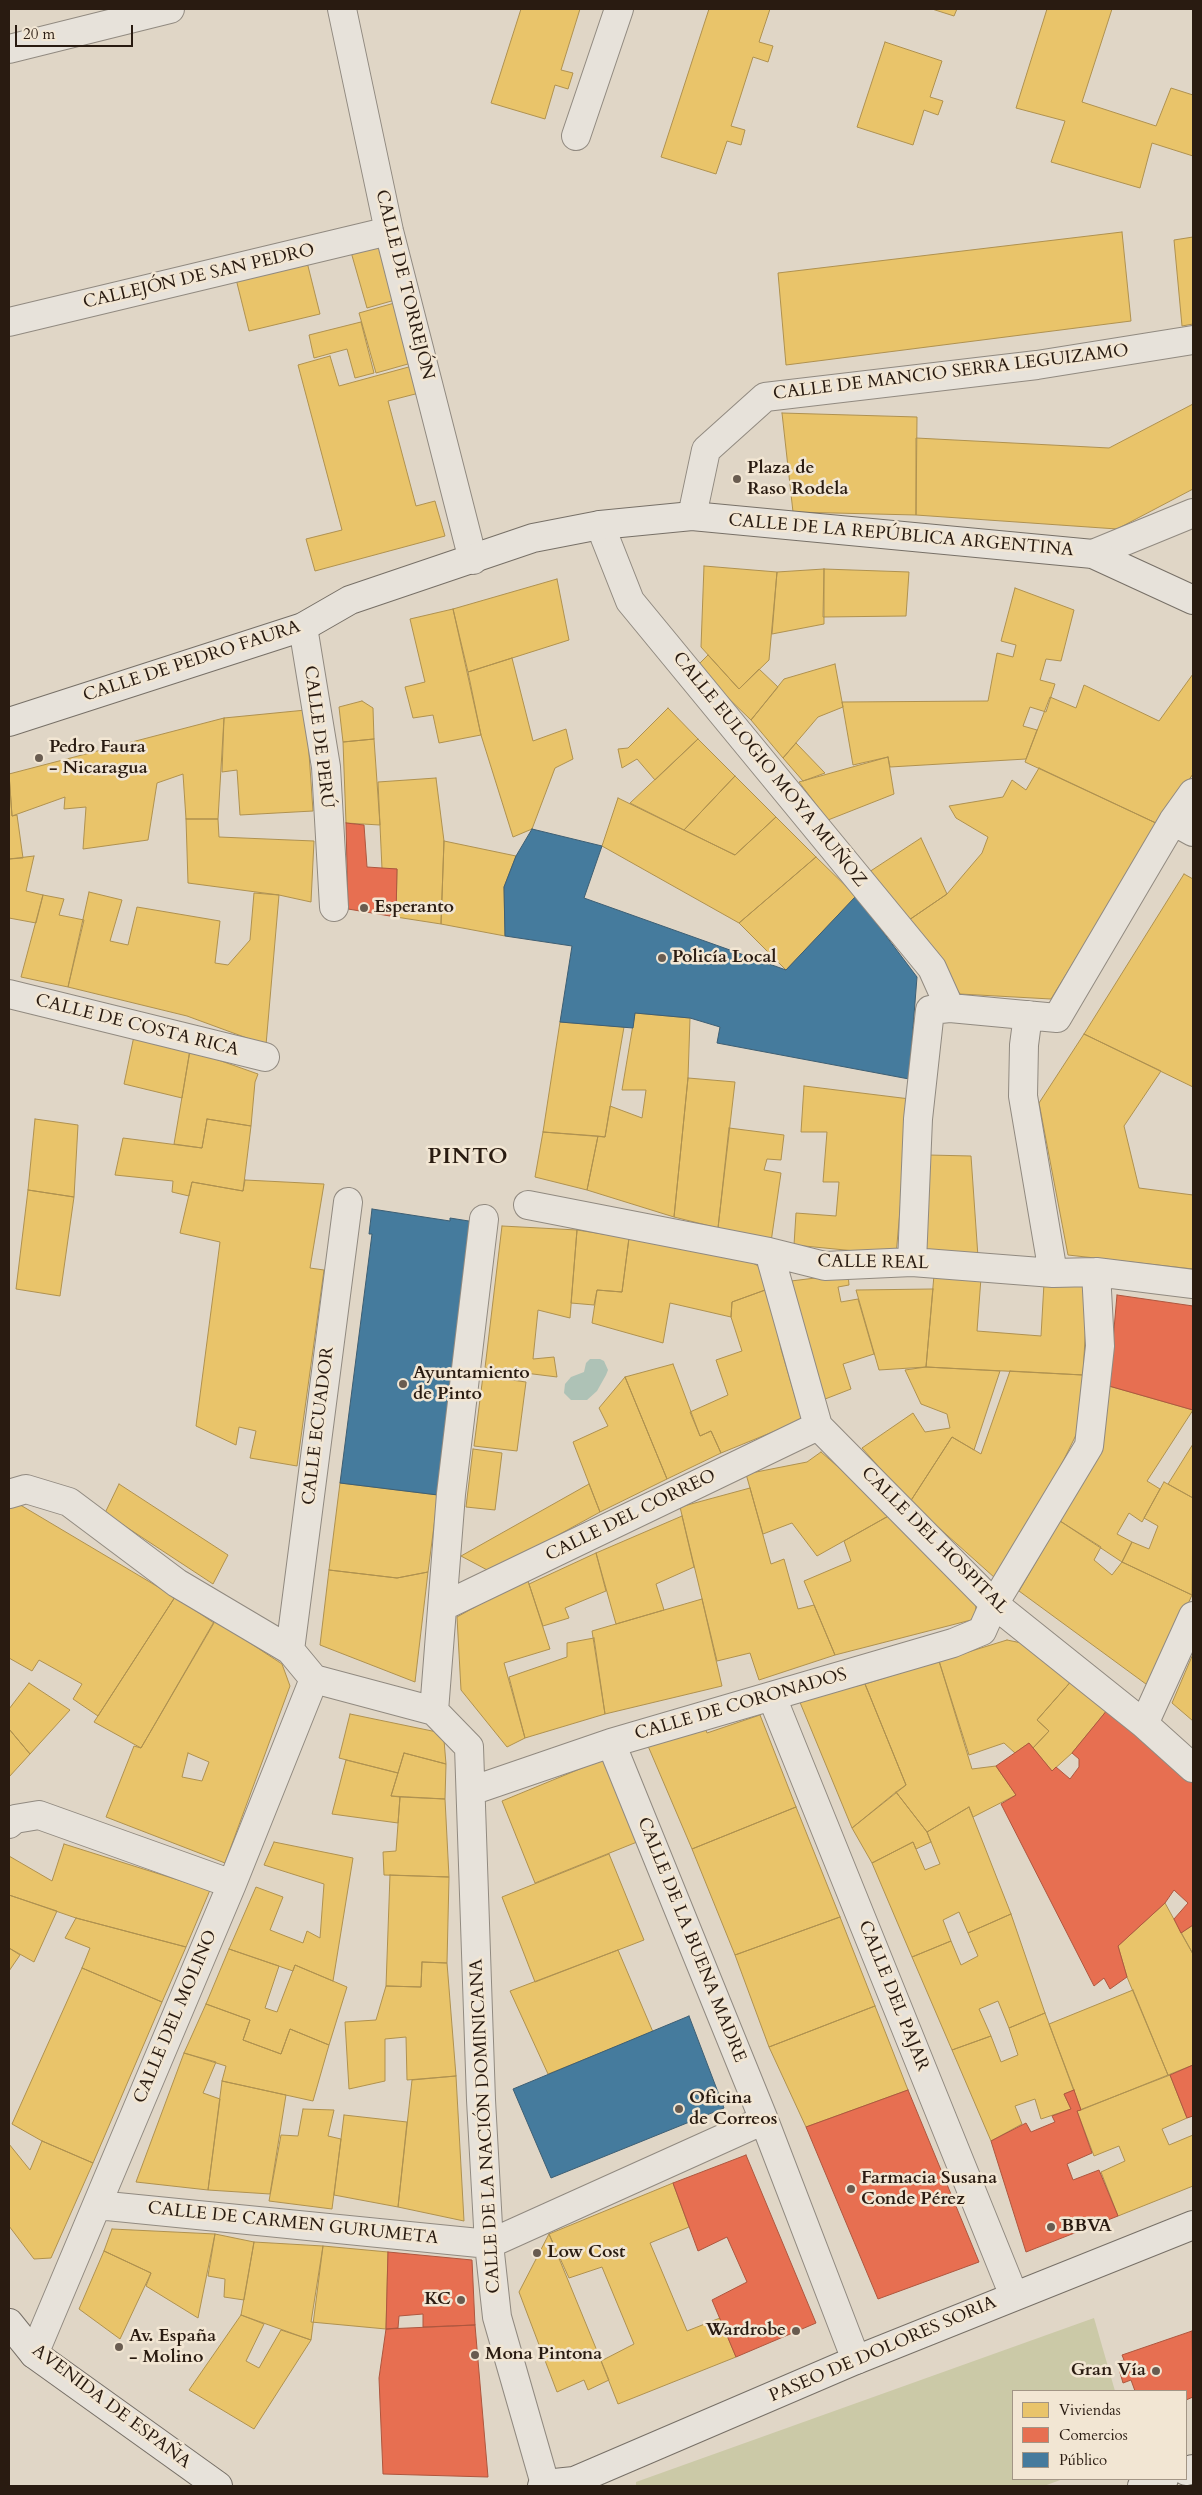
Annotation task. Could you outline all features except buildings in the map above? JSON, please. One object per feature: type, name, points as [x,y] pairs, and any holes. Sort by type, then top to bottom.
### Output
[{"type":"street","points":[[9,49],[170,9]]},
{"type":"street","name":"CALLE DE TORREJÓN","points":[[342,9],[389,231],[473,560]]},
{"type":"street","points":[[576,136],[619,9]]},
{"type":"street","name":"CALLEJÓN DE SAN PEDRO","points":[[9,322],[389,231]]},
{"type":"street","name":"CALLE DE MANCIO SERRA LEGUIZAMO","points":[[692,516],[706,450],[766,397],[1037,365],[1193,340]]},
{"type":"street","points":[[1093,554],[1193,513]]},
{"type":"street","name":"CALLE DE LA REPÚBLICA ARGENTINA","points":[[600,525],[692,516],[1093,554],[1193,600]]},
{"type":"street","name":"CALLE DE PEDRO FAURA","points":[[9,722],[303,627],[350,600],[534,538],[600,525]]},
{"type":"street","name":"CALLE EULOGIO MOYA MUÑOZ","points":[[600,525],[630,601],[932,968],[940,1009]]},
{"type":"street","name":"CALLE DE PERÚ","points":[[303,627],[326,767],[334,906]]},
{"type":"street","points":[[912,1262],[918,1119],[940,1009],[1057,1018],[1183,826],[1193,793]]},
{"type":"street","name":"CALLE DE COSTA RICA","points":[[9,994],[264,1057]]},
{"type":"street","points":[[1028,1015],[1024,1045],[1023,1096],[1053,1274]]},
{"type":"street","name":"CALLE ECUADOR","points":[[290,1650],[348,1202]]},
{"type":"street","name":"CALLE REAL","points":[[528,1204],[769,1252],[825,1266],[912,1262],[1053,1274],[1096,1272],[1193,1284]]},
{"type":"street","points":[[9,1494],[26,1489],[69,1502],[177,1583],[290,1650],[314,1678],[434,1710],[444,1606],[451,1494],[484,1219]]},
{"type":"street","name":"CALLE DEL HOSPITAL","points":[[769,1252],[818,1426],[994,1604],[1144,1724],[1193,1768]]},
{"type":"street","name":"CALLE DE CORONADOS","points":[[471,1791],[611,1743],[953,1643],[982,1631],[994,1604],[1089,1446],[1100,1346],[1096,1272]]},
{"type":"street","name":"CALLE DEL CORREO","points":[[444,1606],[818,1426]]},
{"type":"street","points":[[1144,1724],[1193,1616]]},
{"type":"street","name":"CALLE DEL MOLINO","points":[[34,2354],[232,1884],[314,1678]]},
{"type":"street","name":"CALLE DEL PAJAR","points":[[772,1697],[1014,2296]]},
{"type":"street","name":"CALLE DE LA NACIÓN DOMINICANA","points":[[434,1710],[469,1747],[481,2100],[489,2244],[497,2318],[543,2485]]},
{"type":"street","name":"CALLE DE LA BUENA MADRE","points":[[611,1743],[764,2120],[856,2360]]},
{"type":"street","points":[[9,1824],[15,1819],[39,1815],[232,1884]]},
{"type":"street","points":[[489,2244],[764,2120]]},
{"type":"street","name":"CALLE DE CARMEN GURUMETA","points":[[98,2205],[489,2244]]},
{"type":"street","name":"PASEO DE DOLORES SORIA","points":[[543,2485],[579,2484],[856,2360],[1193,2226]]},
{"type":"street","name":"AVENIDA DE ESPAÑA","points":[[9,2323],[34,2354],[218,2486]]},
{"type":"street","points":[[1142,2486],[1161,2480]]},
{"type":"shaded area","points":[[590,1359],[604,1361],[608,1370],[606,1375],[597,1391],[587,1400],[571,1400],[564,1393],[565,1384],[571,1377],[584,1372],[586,1363]]},
{"type":"shaded area","points":[[1094,2318],[1115,2390],[1012,2390],[1012,2480],[1060,2480],[1044,2486],[636,2486],[636,2482]]},
{"type":"place","name":"Plaza de Raso Rodela","points":[[737,479]]},
{"type":"place","name":"Pedro Faura - Nicaragua","points":[[39,758]]},
{"type":"place","name":"Esperanto","points":[[364,908]]},
{"type":"place","name":"Policía Local","points":[[662,958]]},
{"type":"place","name":"Ayuntamiento de Pinto","points":[[403,1384]]},
{"type":"place","name":"Oficina de Correos","points":[[679,2109]]},
{"type":"place","name":"Farmacia Susana Conde Pérez","points":[[851,2189]]},
{"type":"place","name":"BBVA","points":[[1051,2227]]},
{"type":"place","name":"Low Cost","points":[[537,2253]]},
{"type":"place","name":"KC","points":[[461,2300]]},
{"type":"place","name":"Wardrobe","points":[[796,2331]]},
{"type":"place","name":"Av. España - Molino","points":[[119,2347]]},
{"type":"place","name":"Mona Pintona","points":[[475,2355]]},
{"type":"place","name":"Gran Vía","points":[[1156,2371]]},
{"type":"district","name":"PINTO","points":[[468,1158]]}]
